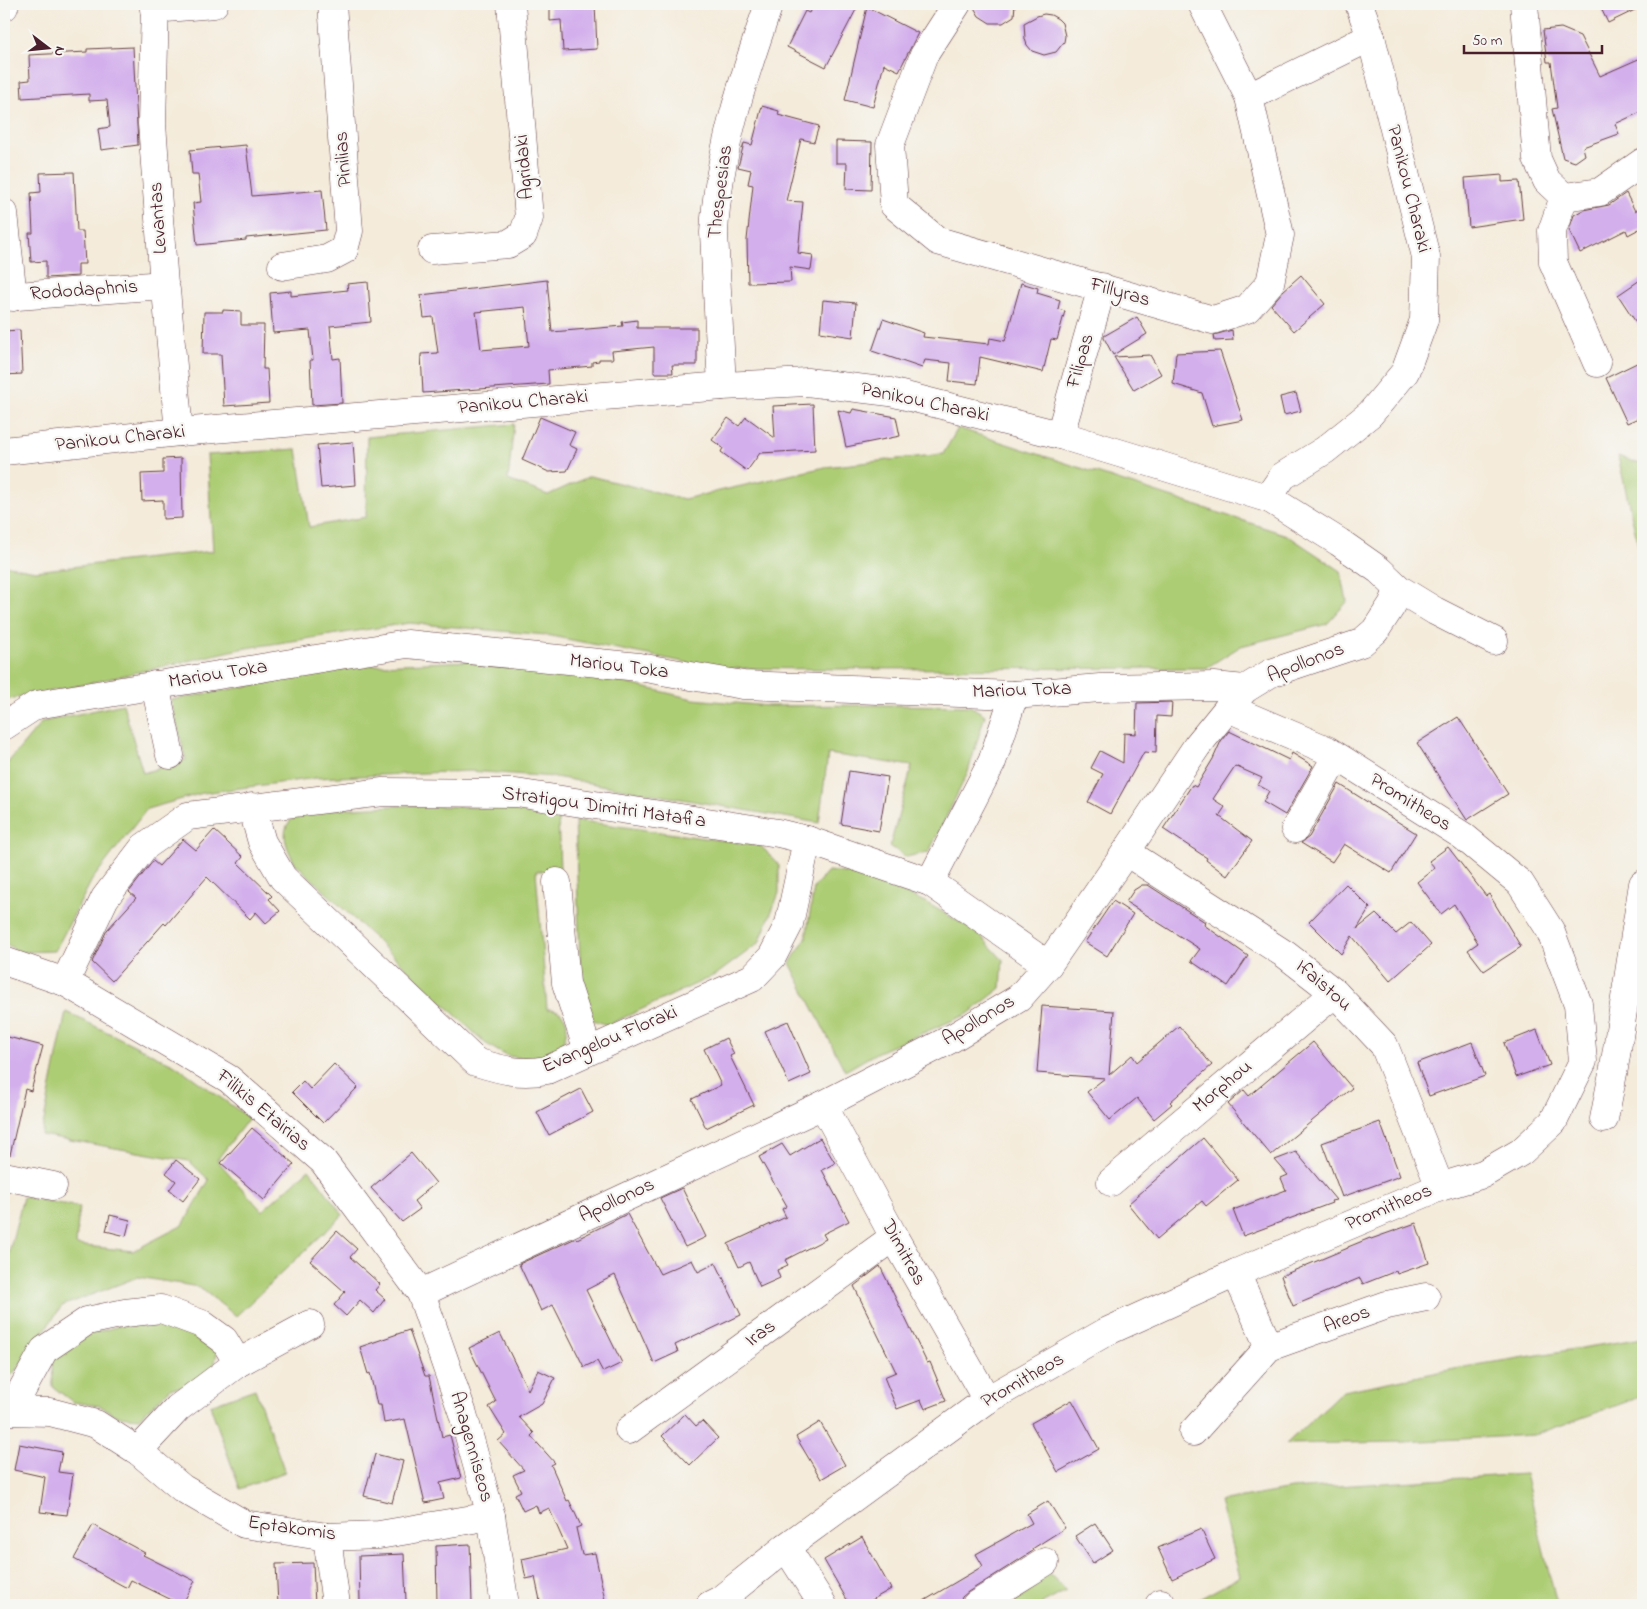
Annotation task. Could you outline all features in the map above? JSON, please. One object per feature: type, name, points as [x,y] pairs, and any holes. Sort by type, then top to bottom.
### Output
[{"type":"street","points":[[155,6],[214,4]]},
{"type":"street","name":"Pinilias","points":[[282,266],[327,259],[344,250],[349,231],[332,4]]},
{"type":"street","name":"Agridaki","points":[[432,250],[508,244],[523,235],[529,218],[511,4]]},
{"type":"street","name":"Thespesias","points":[[722,386],[714,234],[715,209],[725,146],[768,4]]},
{"type":"street","name":"Fillyras","points":[[958,4],[924,55],[890,145],[894,205],[938,241],[1213,320],[1247,309],[1270,283],[1280,235],[1249,97],[1202,4]]},
{"type":"street","name":"Panikou Charaki","points":[[4,451],[179,432],[722,386],[807,382],[890,392],[1060,435],[1270,499],[1283,476],[1325,450],[1370,414],[1404,372],[1424,320],[1426,257],[1371,37],[1359,4]]},
{"type":"street","points":[[1524,4],[1538,160],[1547,182],[1564,197],[1600,192],[1643,162]]},
{"type":"street","name":"Levantas","points":[[155,6],[152,124],[164,285],[179,432]]},
{"type":"street","points":[[1249,97],[1371,37]]},
{"type":"street","points":[[1564,197],[1552,231],[1552,262],[1597,363]]},
{"type":"street","points":[[4,213],[8,297]]},
{"type":"street","name":"Rododaphnis","points":[[8,297],[164,285]]},
{"type":"street","name":"Filipas","points":[[1060,435],[1102,287]]},
{"type":"street","points":[[1270,499],[1339,542],[1379,570],[1399,588],[1436,610],[1494,640]]},
{"type":"street","name":"Apollonos","points":[[421,1293],[823,1105],[949,1040],[1019,998],[1048,965],[1197,746],[1237,699],[1271,673],[1361,643],[1375,631],[1392,605],[1399,588]]},
{"type":"street","name":"Mariou Toka","points":[[4,727],[36,705],[407,644],[638,667],[743,685],[1014,695],[1100,688],[1214,686],[1237,699]]},
{"type":"street","points":[[155,686],[170,755]]},
{"type":"street","points":[[930,882],[992,762],[1014,695]]},
{"type":"street","name":"Promitheos","points":[[710,1605],[720,1600],[786,1546],[987,1400],[1106,1332],[1236,1273],[1440,1187],[1483,1174],[1520,1152],[1553,1122],[1583,1061],[1578,1004],[1550,930],[1520,883],[1463,836],[1327,750],[1237,699]]},
{"type":"street","points":[[1295,829],[1336,757]]},
{"type":"street","name":"Stratigou Dimitri Matafia","points":[[65,982],[105,898],[144,847],[188,816],[383,792],[516,793],[778,833],[807,840],[930,882],[1048,965]]},
{"type":"street","name":"Evangelou Floraki","points":[[252,807],[262,842],[283,878],[476,1062],[508,1072],[531,1073],[547,1070],[752,978],[772,957],[789,924],[807,840]]},
{"type":"street","name":"Ifaistou","points":[[1126,852],[1286,955],[1335,993],[1384,1045],[1440,1187]]},
{"type":"street","points":[[557,882],[566,983],[588,1050]]},
{"type":"street","points":[[1604,1119],[1614,1068],[1643,884]]},
{"type":"street","name":"Filikis Etairias","points":[[4,960],[65,982],[229,1080],[323,1161],[421,1293]]},
{"type":"street","name":"Morphou","points":[[1111,1182],[1335,993]]},
{"type":"street","points":[[1583,1061],[1614,1068]]},
{"type":"street","name":"Dimitras","points":[[823,1105],[894,1237],[987,1400]]},
{"type":"street","points":[[4,1176],[53,1186]]},
{"type":"street","name":"Iras","points":[[629,1430],[894,1237]]},
{"type":"street","points":[[1236,1273],[1269,1347]]},
{"type":"street","name":"Anagenniseos","points":[[421,1293],[462,1414],[491,1516],[505,1605]]},
{"type":"street","name":"Areos","points":[[1193,1432],[1269,1347],[1387,1305],[1426,1297]]},
{"type":"street","points":[[8,1411],[44,1350],[87,1321],[125,1313],[161,1309],[202,1324],[224,1340],[238,1363]]},
{"type":"street","points":[[138,1450],[178,1408],[238,1363],[310,1324]]},
{"type":"street","name":"Eptakomis","points":[[8,1411],[50,1412],[96,1424],[138,1450],[182,1488],[244,1524],[327,1537],[379,1535],[491,1516]]},
{"type":"street","points":[[327,1537],[336,1605]]},
{"type":"street","points":[[786,1546],[823,1605]]},
{"type":"street","points":[[976,1605],[1044,1562]]},
{"type":"green space","points":[[514,424],[508,480],[548,495],[590,476],[684,499],[825,467],[943,454],[958,428],[1287,535],[1341,571],[1347,602],[1327,624],[1241,646],[1206,668],[715,668],[546,635],[409,623],[240,649],[72,687],[4,700],[4,565],[35,571],[213,551],[207,455],[297,449],[309,527],[366,517],[367,437]]},
{"type":"green space","points":[[1618,456],[1643,465],[1643,562],[1639,549]]},
{"type":"green space","points":[[489,660],[604,678],[693,699],[768,706],[970,706],[985,715],[968,772],[929,852],[906,857],[890,846],[912,766],[828,754],[819,823],[555,777],[469,771],[316,778],[203,793],[147,809],[92,880],[55,951],[20,952],[4,943],[4,770],[5,766],[42,722],[123,704],[143,773],[186,760],[171,700],[359,666]]},
{"type":"green space","points":[[412,805],[521,809],[558,813],[560,871],[536,871],[547,1009],[561,1013],[567,1025],[564,1039],[550,1053],[532,1058],[514,1057],[503,1054],[485,1043],[295,863],[286,844],[285,836],[289,822],[303,813],[315,810]]},
{"type":"green space","points":[[575,820],[761,846],[779,865],[779,893],[759,943],[717,974],[608,1025],[587,1018],[581,989]]},
{"type":"green space","points":[[828,871],[863,875],[925,902],[977,932],[1003,960],[1001,988],[968,1014],[878,1052],[845,1071],[790,963],[806,938],[814,887]]},
{"type":"green space","points":[[66,1012],[175,1065],[249,1118],[217,1160],[262,1211],[309,1169],[343,1215],[236,1316],[199,1287],[138,1277],[62,1306],[13,1374],[4,1377],[4,1269],[23,1197],[79,1207],[76,1245],[133,1251],[183,1225],[209,1180],[189,1161],[41,1135]]},
{"type":"green space","points":[[159,1323],[198,1330],[217,1351],[214,1369],[193,1387],[171,1388],[139,1418],[118,1416],[100,1406],[73,1402],[53,1387],[52,1358],[83,1336],[119,1326]]},
{"type":"green space","points":[[1643,1338],[1643,1396],[1534,1435],[1404,1442],[1286,1444],[1343,1391],[1470,1366]]},
{"type":"green space","points":[[255,1389],[285,1472],[240,1489],[210,1405]]},
{"type":"green space","points":[[1525,1474],[1557,1605],[1188,1605],[1240,1577],[1220,1502],[1291,1489]]},
{"type":"green space","points":[[1047,1571],[1066,1591],[1040,1605],[993,1605]]},
{"type":"building","points":[[550,4],[595,4],[597,49],[563,51],[561,20],[550,21]]},
{"type":"building","points":[[814,4],[859,4],[826,67],[787,47],[805,11],[809,13]]},
{"type":"building","points":[[972,4],[1015,4],[1014,16],[1003,23],[990,23],[979,16]]},
{"type":"building","points":[[1599,4],[1643,4],[1643,6],[1608,23]]},
{"type":"building","points":[[867,7],[918,33],[899,71],[884,64],[873,107],[845,100]]},
{"type":"building","points":[[1044,14],[1051,15],[1062,23],[1065,36],[1064,42],[1056,52],[1044,55],[1032,51],[1027,45],[1024,23]]},
{"type":"building","points":[[1561,28],[1580,36],[1600,76],[1643,57],[1643,111],[1615,124],[1619,134],[1583,147],[1585,155],[1575,162],[1563,158],[1552,109],[1557,108],[1551,62],[1547,62],[1543,30]]},
{"type":"building","points":[[133,47],[138,145],[101,150],[98,129],[110,127],[107,100],[89,101],[89,94],[22,98],[21,81],[30,80],[29,55],[87,52],[87,49]]},
{"type":"building","points":[[762,106],[779,111],[778,115],[819,126],[814,142],[801,139],[786,201],[803,202],[798,253],[813,255],[811,270],[790,267],[791,282],[748,283],[747,240],[753,185],[748,184],[751,170],[738,167],[744,143],[752,145]]},
{"type":"building","points":[[836,141],[872,142],[871,190],[846,189],[847,163],[836,163]]},
{"type":"building","points":[[246,145],[252,196],[322,190],[326,230],[197,245],[193,203],[201,202],[198,174],[192,174],[190,150]]},
{"type":"building","points":[[74,172],[77,231],[83,231],[85,264],[78,264],[78,276],[46,278],[46,261],[31,262],[29,233],[33,233],[31,193],[41,192],[40,173]]},
{"type":"building","points":[[1502,175],[1502,182],[1519,181],[1523,219],[1469,227],[1465,178]]},
{"type":"building","points":[[1626,193],[1635,211],[1643,206],[1643,227],[1628,235],[1626,230],[1580,253],[1569,230],[1574,215],[1583,210],[1609,205]]},
{"type":"building","points":[[1301,275],[1325,304],[1294,331],[1271,305]]},
{"type":"building","points":[[1643,278],[1643,333],[1618,295]]},
{"type":"building","points":[[547,280],[552,332],[623,326],[622,322],[637,320],[637,328],[697,328],[697,365],[672,365],[673,373],[654,373],[654,347],[612,351],[613,359],[599,359],[599,361],[592,362],[592,366],[548,370],[549,384],[423,393],[421,354],[438,353],[433,317],[424,318],[421,295]],"holes":[[[525,307],[529,346],[481,350],[476,312]]]},
{"type":"building","points":[[368,282],[371,322],[330,326],[333,359],[340,358],[342,403],[312,405],[310,360],[313,360],[310,330],[273,333],[270,293],[291,291],[291,296],[348,290],[347,284]]},
{"type":"building","points":[[1021,283],[1038,288],[1037,293],[1060,300],[1058,309],[1065,311],[1057,340],[1051,339],[1043,372],[980,357],[977,384],[949,381],[951,363],[925,360],[922,368],[872,351],[883,319],[924,333],[923,337],[989,344],[990,338],[1005,341]]},
{"type":"building","points":[[823,300],[856,303],[853,337],[820,332]]},
{"type":"building","points":[[223,310],[241,311],[241,325],[264,325],[263,369],[267,369],[269,403],[224,406],[221,354],[203,354],[204,312],[223,312]]},
{"type":"building","points":[[1137,317],[1147,334],[1113,355],[1104,336]]},
{"type":"building","points":[[20,330],[22,374],[4,375],[4,331]]},
{"type":"building","points":[[1232,330],[1233,340],[1215,341],[1214,335]]},
{"type":"building","points":[[1220,351],[1243,420],[1212,426],[1202,393],[1173,384],[1176,353]]},
{"type":"building","points":[[1150,355],[1161,374],[1134,390],[1114,357]]},
{"type":"building","points":[[1643,360],[1643,416],[1627,423],[1606,378]]},
{"type":"building","points":[[1296,393],[1301,411],[1284,415],[1280,397]]},
{"type":"building","points":[[813,404],[815,450],[760,453],[747,471],[721,452],[723,448],[712,440],[728,418],[739,426],[746,417],[775,438],[773,406]]},
{"type":"building","points":[[853,409],[896,417],[900,436],[846,447],[838,410],[851,413]]},
{"type":"building","points":[[540,417],[575,432],[569,445],[577,449],[567,471],[549,472],[522,460]]},
{"type":"building","points":[[353,442],[356,485],[321,488],[317,445]]},
{"type":"building","points":[[181,458],[182,518],[163,519],[163,500],[142,501],[141,474],[163,473],[163,459]]},
{"type":"building","points":[[1172,702],[1171,717],[1157,716],[1156,753],[1144,752],[1110,814],[1088,802],[1103,774],[1091,768],[1100,751],[1123,763],[1124,733],[1136,734],[1137,703]]},
{"type":"building","points":[[1458,717],[1508,794],[1467,820],[1417,743]]},
{"type":"building","points":[[1229,731],[1289,760],[1292,753],[1313,766],[1285,815],[1263,802],[1269,791],[1258,785],[1262,778],[1235,766],[1213,799],[1225,807],[1219,816],[1252,841],[1227,876],[1206,860],[1207,858],[1163,829],[1192,785],[1196,787],[1213,759],[1221,741]]},
{"type":"building","points":[[849,771],[888,777],[879,831],[841,824]]},
{"type":"building","points":[[1339,784],[1416,833],[1391,873],[1344,844],[1332,862],[1301,843],[1309,837]]},
{"type":"building","points":[[214,830],[243,857],[238,863],[272,896],[269,899],[280,911],[266,923],[256,912],[250,919],[207,877],[166,925],[164,923],[112,981],[92,962],[107,930],[136,898],[129,892],[153,861],[159,866],[183,839],[196,850]]},
{"type":"building","points":[[1448,847],[1486,896],[1489,894],[1521,947],[1484,971],[1468,950],[1478,943],[1454,904],[1441,914],[1417,882],[1435,868],[1429,861]]},
{"type":"building","points":[[1346,884],[1370,908],[1357,929],[1376,914],[1396,934],[1411,922],[1431,945],[1390,981],[1352,936],[1341,954],[1309,922]]},
{"type":"building","points":[[1142,885],[1148,885],[1205,922],[1204,925],[1248,956],[1228,986],[1191,961],[1200,949],[1126,902],[1134,890]]},
{"type":"building","points":[[1113,901],[1133,914],[1107,956],[1085,942]]},
{"type":"building","points":[[1042,1006],[1114,1011],[1109,1075],[1132,1055],[1137,1062],[1179,1026],[1212,1065],[1170,1102],[1172,1104],[1154,1119],[1137,1098],[1110,1120],[1087,1092],[1105,1078],[1037,1073]]},
{"type":"building","points":[[788,1021],[811,1074],[789,1084],[765,1031]]},
{"type":"building","points":[[1537,1030],[1550,1065],[1516,1077],[1504,1043]]},
{"type":"building","points":[[4,1036],[43,1046],[31,1091],[25,1089],[10,1155],[4,1155]]},
{"type":"building","points":[[726,1038],[734,1054],[730,1056],[754,1105],[706,1128],[692,1099],[721,1085],[704,1049]]},
{"type":"building","points":[[1313,1042],[1352,1088],[1271,1155],[1228,1104],[1244,1090],[1249,1096]]},
{"type":"building","points":[[1472,1042],[1485,1076],[1429,1096],[1417,1063]]},
{"type":"building","points":[[334,1064],[358,1087],[323,1123],[292,1092],[303,1081],[310,1089]]},
{"type":"building","points":[[581,1089],[593,1112],[549,1135],[537,1112]]},
{"type":"building","points":[[1380,1122],[1400,1176],[1342,1197],[1322,1143]]},
{"type":"building","points":[[252,1128],[294,1164],[264,1200],[221,1163]]},
{"type":"building","points":[[820,1138],[835,1163],[822,1170],[849,1221],[823,1234],[826,1239],[785,1260],[788,1265],[777,1270],[780,1278],[760,1287],[749,1262],[739,1267],[728,1244],[786,1217],[782,1209],[787,1206],[759,1157],[782,1144],[790,1156]]},
{"type":"building","points":[[1203,1138],[1238,1180],[1206,1206],[1202,1201],[1157,1239],[1128,1204]]},
{"type":"building","points":[[1296,1152],[1336,1200],[1243,1236],[1233,1210],[1286,1190],[1281,1178],[1288,1175],[1275,1160]]},
{"type":"building","points":[[411,1153],[436,1183],[414,1201],[420,1209],[402,1222],[371,1188]]},
{"type":"building","points":[[176,1160],[200,1179],[183,1201],[169,1190],[176,1181],[166,1173]]},
{"type":"building","points":[[682,1188],[706,1237],[685,1247],[660,1198]]},
{"type":"building","points":[[627,1214],[660,1274],[692,1260],[698,1272],[716,1263],[741,1315],[675,1345],[678,1352],[654,1363],[615,1275],[586,1290],[622,1363],[603,1372],[597,1361],[584,1367],[553,1305],[541,1311],[519,1264],[577,1239]]},
{"type":"building","points":[[110,1215],[130,1220],[126,1236],[106,1231]]},
{"type":"building","points":[[1416,1223],[1429,1263],[1397,1274],[1396,1271],[1363,1284],[1360,1278],[1293,1306],[1281,1276],[1370,1238]]},
{"type":"building","points":[[337,1231],[357,1249],[350,1257],[380,1284],[375,1290],[385,1299],[374,1313],[360,1300],[346,1316],[334,1305],[345,1292],[310,1261]]},
{"type":"building","points":[[880,1266],[927,1363],[930,1362],[946,1401],[925,1409],[921,1400],[897,1409],[884,1377],[896,1372],[854,1286]]},
{"type":"building","points":[[409,1330],[425,1376],[429,1376],[442,1437],[450,1435],[461,1478],[440,1483],[444,1499],[425,1503],[405,1419],[384,1423],[381,1405],[377,1405],[370,1373],[368,1374],[360,1347]]},
{"type":"building","points":[[500,1333],[528,1390],[538,1370],[555,1378],[542,1404],[519,1417],[534,1433],[531,1436],[555,1463],[551,1465],[567,1501],[569,1500],[581,1526],[576,1528],[582,1555],[595,1553],[606,1605],[541,1605],[535,1577],[526,1579],[522,1559],[567,1549],[549,1508],[539,1513],[536,1505],[523,1511],[515,1494],[521,1491],[513,1475],[524,1470],[498,1441],[506,1434],[489,1407],[496,1402],[469,1348]]},
{"type":"building","points":[[1072,1400],[1099,1449],[1058,1472],[1031,1423]]},
{"type":"building","points":[[685,1414],[696,1426],[702,1421],[718,1438],[690,1465],[662,1436]]},
{"type":"building","points":[[820,1422],[845,1465],[821,1479],[796,1437]]},
{"type":"building","points":[[19,1444],[62,1452],[58,1472],[73,1474],[67,1515],[40,1512],[45,1477],[14,1470]]},
{"type":"building","points":[[375,1454],[403,1461],[392,1503],[364,1496]]},
{"type":"building","points":[[1048,1501],[1065,1528],[1032,1549],[1033,1551],[968,1592],[962,1597],[959,1605],[917,1605],[983,1566],[976,1554],[1032,1523],[1027,1514]]},
{"type":"building","points":[[1095,1523],[1113,1550],[1093,1563],[1075,1536]]},
{"type":"building","points":[[93,1525],[145,1553],[143,1555],[195,1581],[182,1605],[131,1580],[127,1588],[74,1559]]},
{"type":"building","points":[[1201,1529],[1215,1559],[1172,1579],[1158,1548]]},
{"type":"building","points":[[862,1537],[891,1589],[863,1605],[850,1605],[824,1560]]},
{"type":"building","points":[[470,1544],[472,1602],[437,1604],[436,1546]]},
{"type":"building","points":[[404,1554],[406,1601],[360,1602],[359,1556]]},
{"type":"building","points":[[313,1563],[315,1605],[278,1605],[276,1564]]}]
